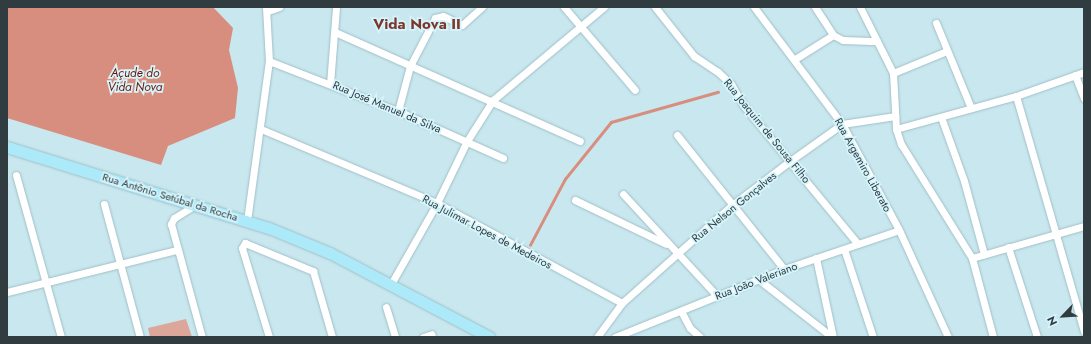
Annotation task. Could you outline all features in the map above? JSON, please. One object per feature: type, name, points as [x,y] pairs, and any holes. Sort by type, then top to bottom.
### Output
[{"type":"highway","name":"Rua Antônio Setúbal da Rocha","points":[[7,147],[247,221],[330,253],[489,337]]},
{"type":"street","points":[[247,221],[261,129],[269,60],[267,9],[279,7]]},
{"type":"street","points":[[330,84],[336,7]]},
{"type":"street","points":[[398,111],[410,66],[437,16],[443,16],[462,26],[482,7]]},
{"type":"street","points":[[564,7],[635,90]]},
{"type":"street","points":[[391,284],[437,203],[467,141],[493,100],[604,7]]},
{"type":"street","name":"Rua Joaquim de Sousa Filho","points":[[655,7],[694,56],[718,72],[731,84],[743,105],[858,244]]},
{"type":"street","name":"Rua Argemiro Liberato","points":[[754,7],[795,59],[842,124],[899,230],[948,337]]},
{"type":"street","points":[[815,7],[833,35],[843,40],[876,41]]},
{"type":"street","points":[[860,7],[893,74],[896,129],[901,144],[972,258],[993,337]]},
{"type":"street","points":[[936,23],[972,108]]},
{"type":"street","points":[[335,32],[410,66],[493,100],[580,141]]},
{"type":"street","points":[[795,59],[833,35]]},
{"type":"street","points":[[893,74],[947,51]]},
{"type":"street","name":"Rua José Manuel da Silva","points":[[269,60],[398,111],[503,158]]},
{"type":"street","points":[[896,129],[1016,96],[1084,72]]},
{"type":"street","points":[[1075,75],[1084,98]]},
{"type":"street","points":[[1016,96],[1054,234],[1084,331]]},
{"type":"street","name":"Rua Nelson Gonçalves","points":[[597,337],[622,303],[732,205],[790,161],[842,124],[895,116]]},
{"type":"street","points":[[941,117],[964,180],[984,254]]},
{"type":"street","name":"Rua Julimar Lopes de Medeiros","points":[[261,129],[437,203],[622,303]]},
{"type":"street","points":[[676,135],[784,269]]},
{"type":"street","points":[[16,175],[61,337]]},
{"type":"street","points":[[623,194],[717,296]]},
{"type":"street","points":[[576,200],[670,246]]},
{"type":"street","points":[[104,204],[140,337]]},
{"type":"street","points":[[195,205],[172,221],[177,250],[202,337]]},
{"type":"street","points":[[972,258],[1084,226]]},
{"type":"street","name":"Rua João Valeriano","points":[[615,337],[784,269],[899,230]]},
{"type":"street","points":[[269,337],[242,248],[243,244],[247,243],[311,269],[316,275],[332,337]]},
{"type":"street","points":[[1008,247],[1037,337]]},
{"type":"street","points":[[844,248],[873,337]]},
{"type":"street","points":[[7,292],[177,250]]},
{"type":"street","points":[[816,258],[832,337]]},
{"type":"street","points":[[758,279],[832,337]]},
{"type":"street","points":[[386,307],[394,337]]},
{"type":"street","points":[[681,311],[690,328],[700,337]]},
{"type":"street","points":[[423,337],[432,334]]},
{"type":"shaded area","points":[[186,319],[192,337],[150,337],[148,328]]},
{"type":"water","name":"Açude do Vida Nova","points":[[7,7],[213,7],[233,28],[229,50],[238,88],[235,118],[168,146],[161,165],[7,118]]},
{"type":"waterway","points":[[530,245],[565,179],[611,122],[718,92]]},
{"type":"district","name":"Vida Nova II","points":[[417,25]]}]
